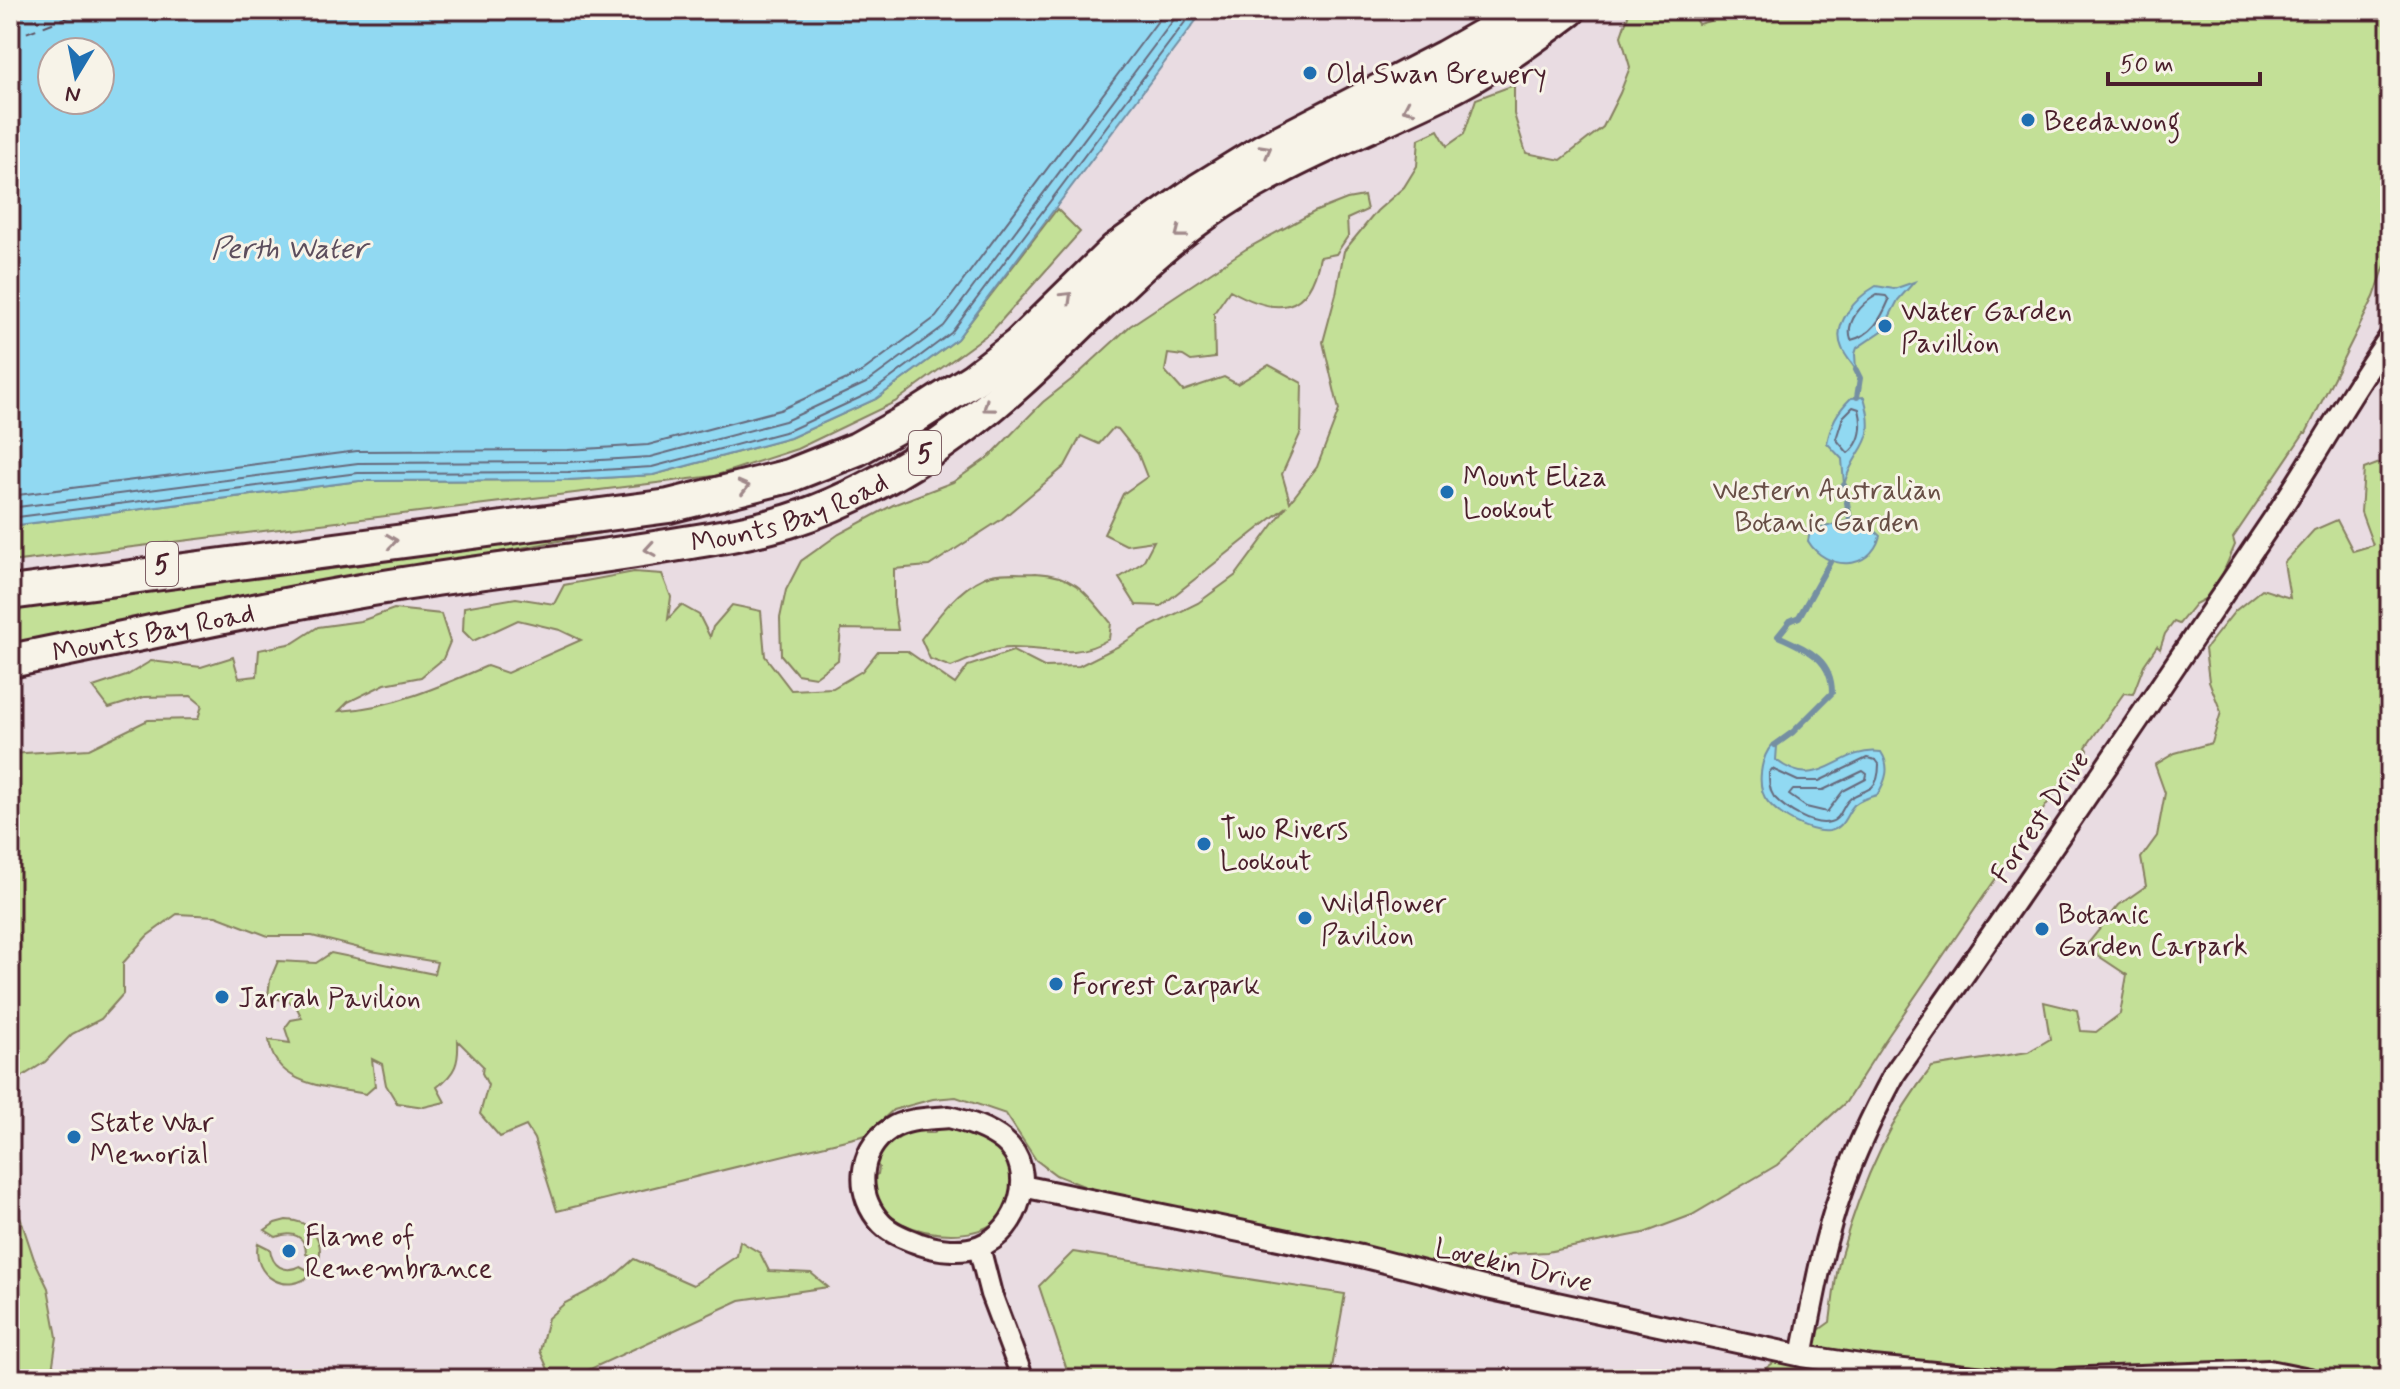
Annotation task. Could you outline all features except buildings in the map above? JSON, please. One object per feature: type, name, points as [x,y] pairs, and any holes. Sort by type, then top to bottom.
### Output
[{"type":"highway","name":"Mounts Bay Road","points":[[10,593],[669,506],[789,476],[857,449],[974,379],[1018,345],[1115,250],[1199,190],[1264,150],[1445,57],[1522,10]]},
{"type":"highway","name":"Mounts Bay Road","points":[[10,661],[400,584],[651,549],[733,535],[791,520],[896,473],[944,440],[1016,385],[1116,287],[1207,212],[1258,180],[1318,149],[1442,93],[1523,45],[1569,10]]},
{"type":"highway","name":"5","points":[[10,577],[315,551]]},
{"type":"street","name":"Forrest Drive","points":[[1802,1356],[1820,1266],[1840,1194],[1866,1130],[1895,1073],[2314,459],[2361,377],[2390,337]]},
{"type":"street","points":[[949,1117],[989,1131],[1007,1143],[1018,1160],[1022,1186],[1018,1206],[1008,1225],[979,1247],[931,1248],[905,1239],[883,1224],[866,1199],[862,1168],[871,1147],[891,1128],[911,1121],[949,1117]]},
{"type":"street","name":"Lovekin Drive","points":[[1022,1186],[1361,1256],[1502,1291],[1802,1356],[1873,1367],[1996,1379]]},
{"type":"street","points":[[979,1247],[991,1294],[1023,1379]]},
{"type":"street","points":[[2063,1379],[2269,1371],[2309,1379]]},
{"type":"green space","name":"Western Australian Botanic Garden","points":[[1630,10],[1690,10],[1698,24],[1721,18],[1767,20],[1778,10],[2390,10],[2390,251],[2374,297],[2306,433],[2233,538],[2235,545],[2214,594],[2195,604],[2179,624],[2174,622],[2165,634],[2160,649],[2157,646],[2144,665],[2133,694],[2124,693],[2086,747],[2088,750],[2062,782],[1846,1102],[1777,1165],[1692,1215],[1644,1233],[1547,1252],[1511,1254],[1479,1274],[1091,1189],[1056,1175],[1036,1160],[1006,1114],[956,1097],[933,1099],[893,1110],[866,1135],[557,1211],[534,1139],[526,1126],[500,1137],[480,1114],[488,1085],[482,1073],[483,1066],[458,1041],[455,1067],[437,1087],[445,1102],[424,1107],[397,1103],[386,1085],[382,1064],[372,1059],[375,1086],[366,1094],[306,1082],[281,1067],[273,1055],[269,1040],[290,1043],[285,1028],[291,1020],[302,1018],[295,1004],[268,996],[270,980],[278,961],[316,963],[331,953],[434,974],[437,962],[371,951],[312,936],[268,936],[216,916],[177,914],[147,936],[123,963],[123,994],[101,1019],[72,1034],[45,1062],[23,1076],[10,1092],[10,754],[89,749],[148,720],[198,719],[202,705],[191,696],[144,697],[109,708],[93,687],[126,676],[151,661],[201,667],[233,657],[239,678],[257,676],[259,650],[293,643],[318,627],[361,621],[394,609],[441,614],[450,642],[443,659],[421,677],[385,684],[348,702],[339,711],[377,706],[433,689],[487,666],[507,673],[581,640],[560,630],[518,620],[473,641],[463,631],[464,607],[516,598],[554,604],[564,585],[634,572],[662,574],[671,597],[668,619],[681,605],[699,615],[710,637],[713,627],[732,605],[761,611],[765,656],[791,690],[833,688],[862,671],[878,651],[907,651],[955,684],[968,666],[1013,651],[1044,667],[1079,666],[1198,603],[1236,575],[1287,506],[1161,606],[1136,605],[1119,578],[1143,562],[1154,541],[1126,545],[1104,534],[1123,494],[1147,477],[1138,454],[1118,429],[1113,428],[1099,444],[1081,436],[1065,466],[1002,519],[929,566],[894,569],[898,630],[841,629],[838,660],[815,677],[797,674],[781,655],[780,618],[786,590],[801,561],[839,534],[893,505],[953,482],[990,456],[1043,402],[1130,326],[1246,249],[1314,212],[1364,196],[1367,210],[1347,219],[1348,236],[1336,254],[1320,257],[1315,276],[1299,300],[1288,305],[1262,304],[1230,290],[1214,313],[1215,358],[1191,361],[1183,356],[1168,354],[1165,371],[1183,391],[1224,377],[1237,384],[1269,365],[1302,383],[1301,432],[1282,474],[1290,502],[1317,467],[1339,410],[1323,342],[1344,251],[1377,211],[1404,187],[1417,166],[1419,139],[1438,130],[1447,146],[1464,134],[1476,99],[1514,85],[1514,114],[1526,153],[1561,160],[1603,127],[1620,93],[1630,67],[1621,36]]},
{"type":"green space","points":[[1057,209],[1080,232],[992,331],[895,402],[797,449],[714,476],[10,562],[10,526],[359,481],[568,480],[653,475],[790,438],[876,399],[957,339]]},
{"type":"green space","points":[[2390,459],[2390,1379],[1751,1379],[1830,1322],[1839,1263],[1867,1180],[1902,1110],[1932,1067],[2028,1052],[2050,1039],[2044,1002],[2077,1010],[2081,1031],[2096,1032],[2120,1014],[2127,975],[2085,947],[2119,905],[2146,886],[2141,858],[2157,836],[2165,793],[2155,765],[2175,753],[2212,743],[2221,712],[2209,681],[2205,649],[2235,611],[2262,589],[2290,598],[2284,563],[2314,530],[2337,520],[2353,551],[2373,545],[2361,512],[2364,469]]},
{"type":"green space","points":[[653,523],[170,612],[10,645],[10,608]]},
{"type":"green space","points":[[1036,573],[1061,578],[1080,588],[1111,623],[1109,639],[1073,651],[996,650],[951,667],[930,659],[921,639],[957,596],[975,582],[991,575]]},
{"type":"green space","points":[[937,1128],[979,1134],[994,1143],[1006,1156],[1012,1188],[1005,1208],[987,1227],[956,1234],[920,1230],[889,1216],[877,1199],[873,1176],[878,1174],[879,1167],[875,1163],[884,1150],[908,1134],[923,1129],[926,1133],[934,1133]]},
{"type":"green space","points":[[10,1169],[20,1217],[48,1288],[57,1337],[53,1364],[63,1379],[10,1379]]},
{"type":"green space","points":[[286,1220],[302,1223],[313,1231],[319,1244],[319,1260],[306,1254],[304,1242],[297,1236],[287,1234],[276,1237],[265,1230]]},
{"type":"green space","points":[[740,1241],[760,1253],[769,1271],[811,1273],[828,1287],[740,1300],[571,1378],[550,1374],[540,1351],[548,1318],[565,1303],[610,1280],[634,1259],[693,1285],[737,1256]]},
{"type":"green space","points":[[258,1243],[270,1249],[273,1260],[280,1267],[289,1269],[300,1266],[313,1273],[293,1283],[274,1280],[260,1265]]},
{"type":"green space","points":[[1073,1252],[1345,1294],[1330,1379],[1070,1379],[1039,1286]]},
{"type":"water","name":"Perth Water","points":[[10,10],[1204,10],[957,339],[876,399],[790,438],[653,475],[568,480],[359,481],[10,526]]},
{"type":"water","points":[[1914,282],[1898,300],[1882,331],[1857,348],[1856,370],[1843,351],[1840,339],[1840,330],[1848,312],[1876,286],[1894,289]]},
{"type":"water","points":[[1864,397],[1869,426],[1867,436],[1844,485],[1842,459],[1827,443],[1835,418],[1846,403],[1851,398]]},
{"type":"water","points":[[1850,520],[1864,521],[1880,536],[1875,548],[1858,561],[1836,562],[1825,558],[1808,541],[1810,531]]},
{"type":"water","points":[[1773,744],[1777,746],[1776,760],[1805,773],[1866,752],[1881,752],[1887,769],[1885,779],[1877,795],[1854,805],[1838,828],[1829,831],[1813,829],[1780,813],[1764,796],[1761,772],[1765,756]]},
{"type":"waterway","points":[[1856,370],[1860,378],[1857,397]]},
{"type":"waterway","points":[[1844,485],[1850,520]]},
{"type":"waterway","points":[[1775,745],[1793,732],[1832,693],[1828,671],[1816,656],[1778,636],[1790,621],[1799,617],[1830,562]]},
{"type":"ferry route","points":[[10,39],[87,10]]},
{"type":"place","name":"Old Swan Brewery","points":[[1310,73]]},
{"type":"place","name":"Beedawong","points":[[2028,120]]},
{"type":"place","name":"Water Garden Pavillion","points":[[1885,326]]},
{"type":"place","name":"Mount Eliza Lookout","points":[[1447,492]]},
{"type":"place","name":"Two Rivers Lookout","points":[[1204,844]]},
{"type":"place","name":"Wildflower Pavilion","points":[[1305,918]]},
{"type":"place","name":"Botanic Garden Carpark","points":[[2042,929]]},
{"type":"place","name":"Forrest Carpark","points":[[1056,984]]},
{"type":"place","name":"Jarrah Pavilion","points":[[222,997]]},
{"type":"place","name":"State War Memorial","points":[[74,1137]]},
{"type":"place","name":"Flame of Remembrance","points":[[289,1251]]}]
